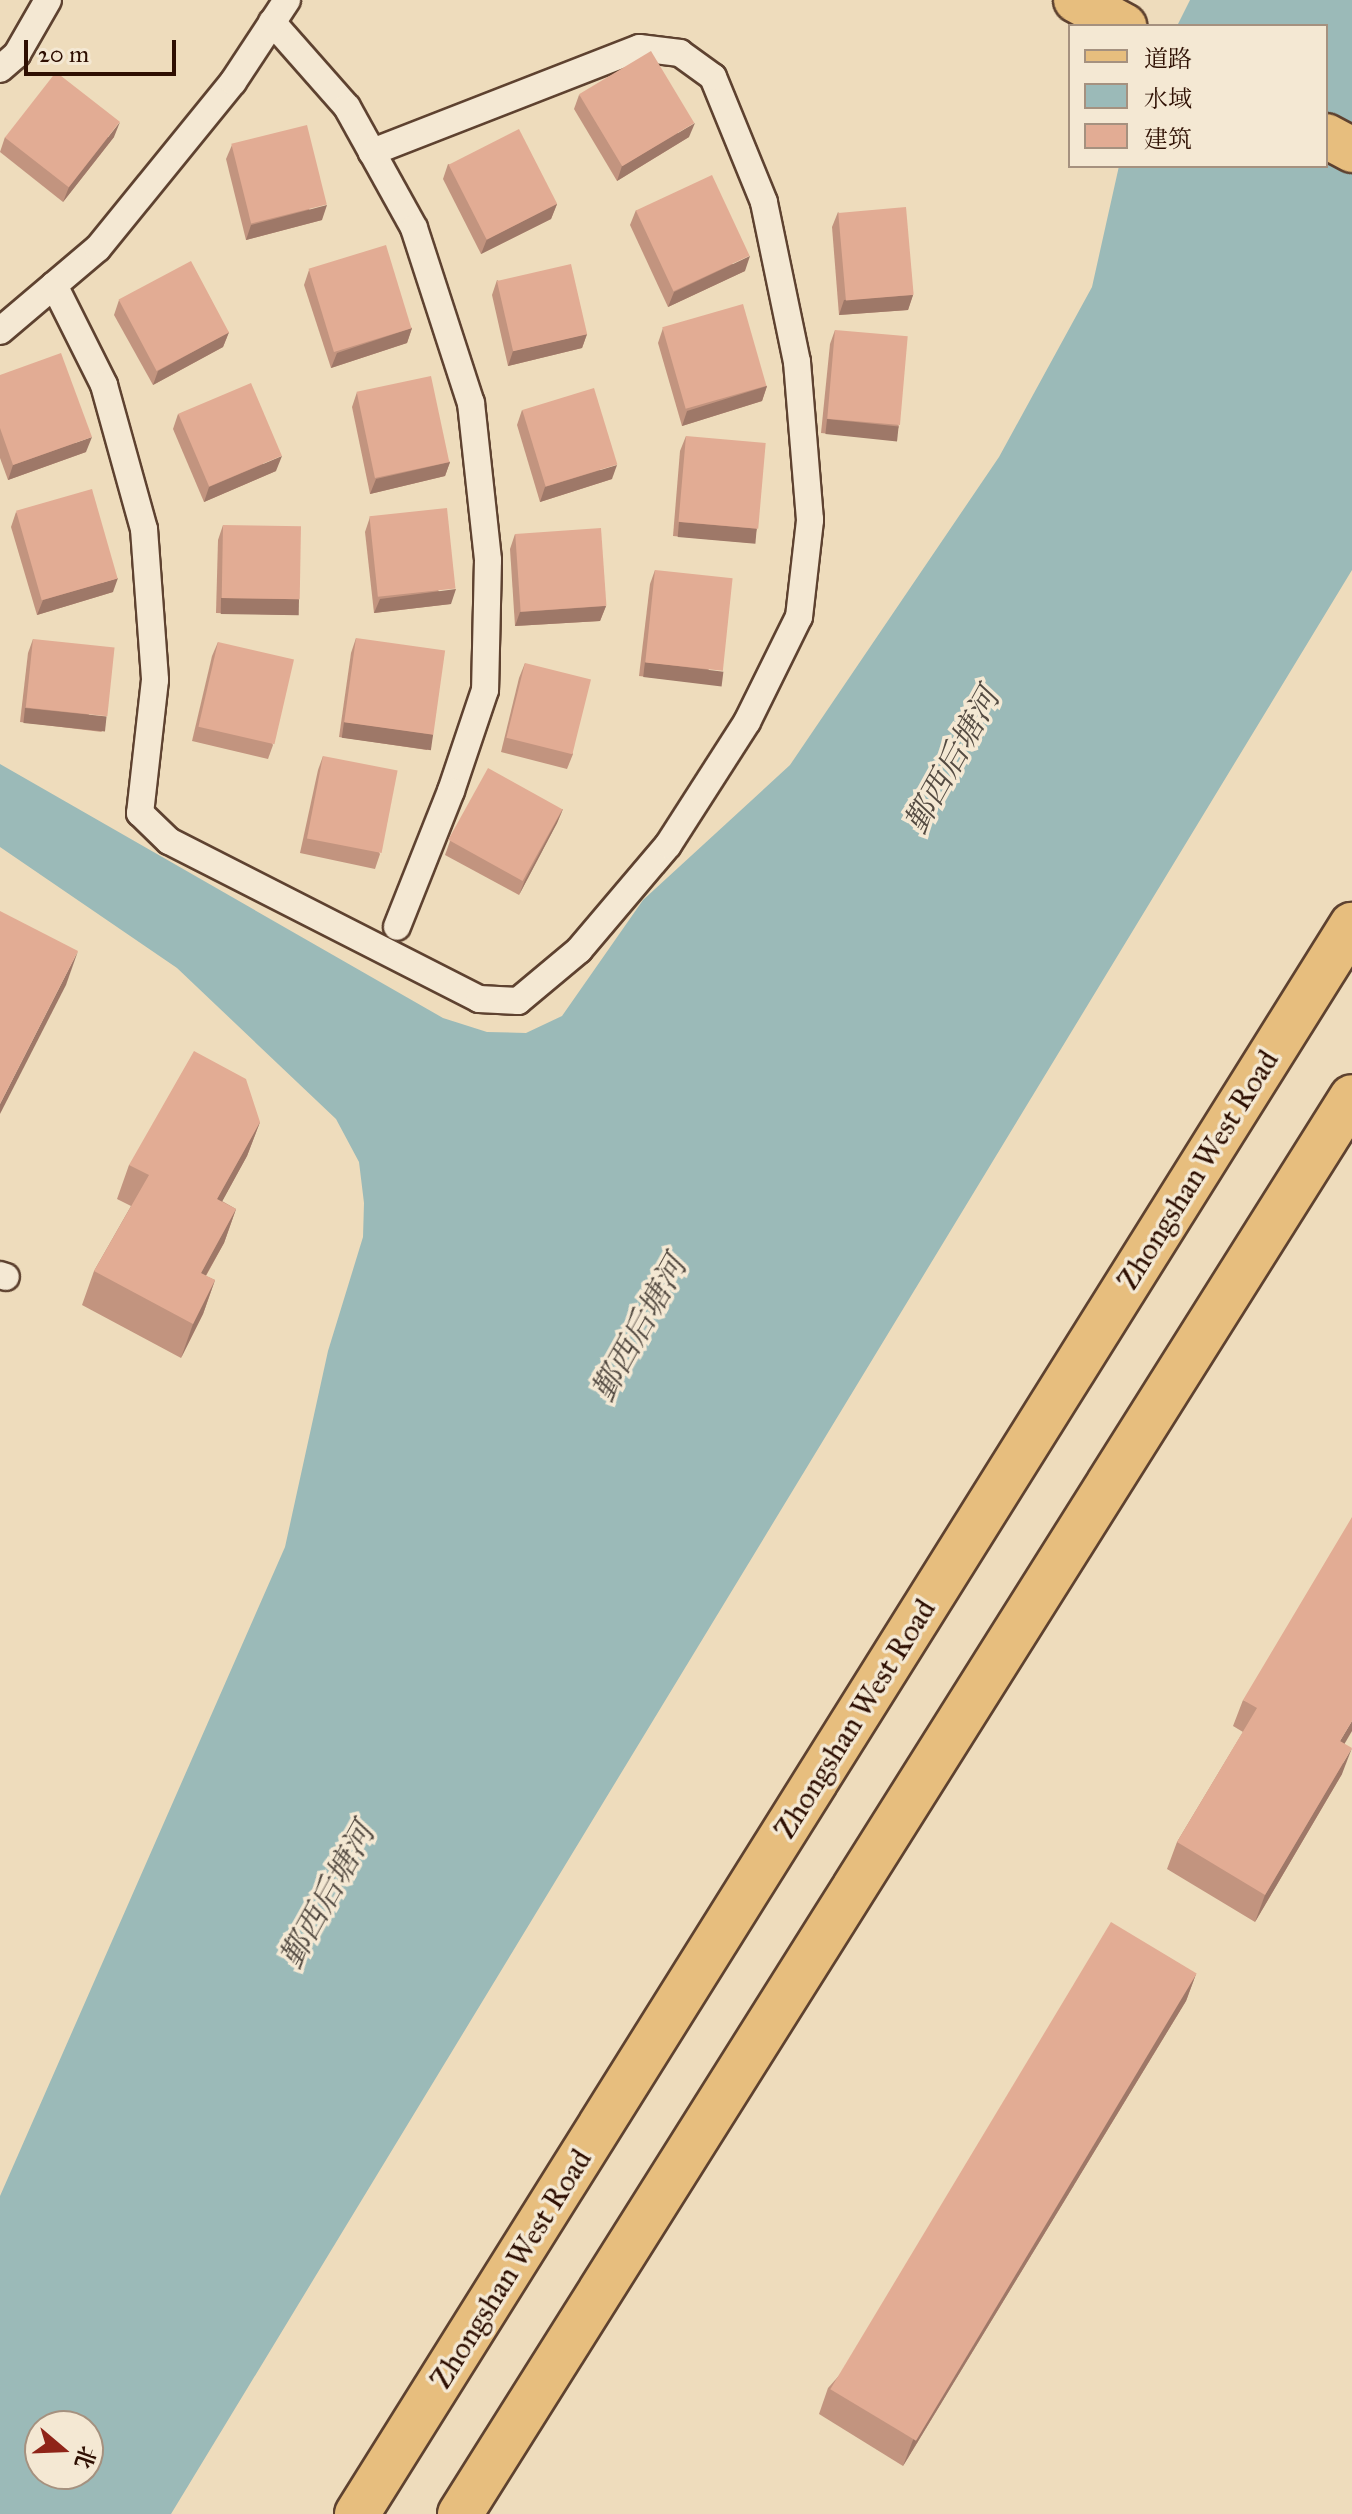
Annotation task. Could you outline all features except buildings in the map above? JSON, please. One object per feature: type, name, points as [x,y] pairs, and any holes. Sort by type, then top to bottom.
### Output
[{"type":"main road","points":[[1076,0],[1120,24]]},
{"type":"main road","points":[[1328,137],[1352,150]]},
{"type":"main road","name":"Zhongshan West Road","points":[[357,2514],[1352,925]]},
{"type":"main road","points":[[460,2514],[1352,1097]]},
{"type":"lane","points":[[0,69],[17,54],[48,0]]},
{"type":"lane","points":[[0,331],[98,248],[233,82],[287,0]]},
{"type":"lane","points":[[272,22],[347,107],[414,228],[471,403],[488,560],[485,690],[451,791],[397,927]]},
{"type":"lane","points":[[54,285],[104,385],[144,529],[155,680],[140,813],[169,841],[479,999],[518,1001],[579,950],[668,845],[747,722],[799,617],[810,520],[797,362],[764,202],[713,77],[680,53],[639,48],[372,152]]},
{"type":"water","name":"鄞西后塘河","points":[[1190,0],[1352,0],[1352,570],[171,2514],[0,2514],[0,2196],[285,1547],[328,1351],[363,1237],[364,1203],[359,1162],[336,1119],[177,968],[0,847],[0,764],[443,1018],[487,1032],[526,1033],[562,1016],[643,900],[790,765],[999,457],[1092,287],[1119,168],[1328,168],[1328,24],[1178,24]]}]
